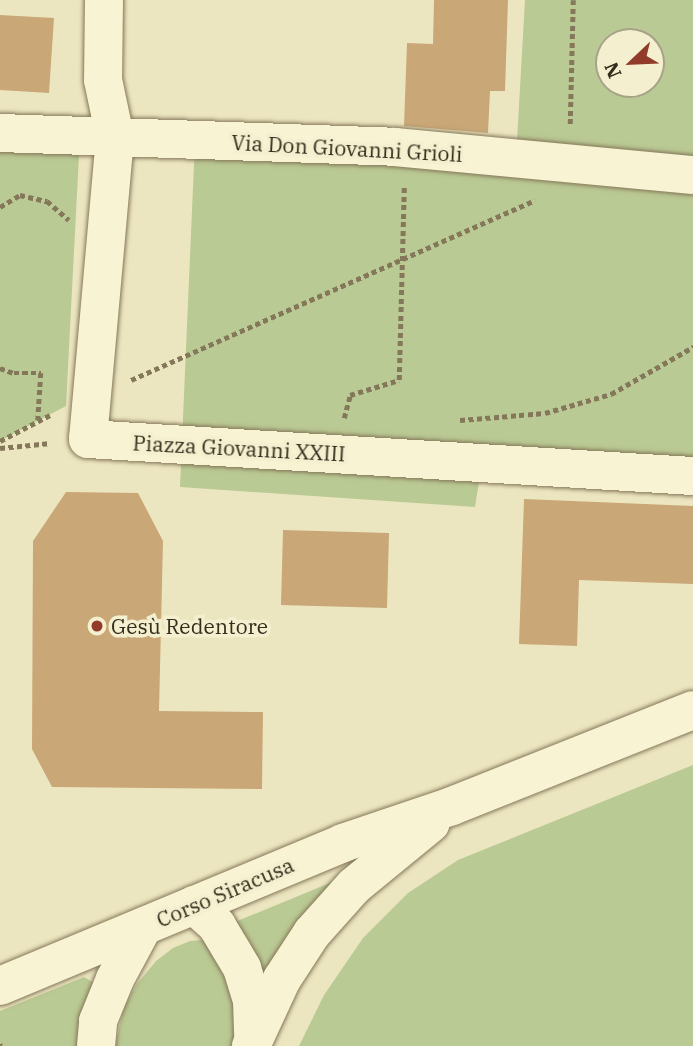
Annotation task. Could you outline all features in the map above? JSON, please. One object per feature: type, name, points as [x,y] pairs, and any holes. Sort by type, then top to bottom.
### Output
[{"type":"street","points":[[88,439],[115,137],[103,80],[104,0]]},
{"type":"street","name":"Via Don Giovanni Grioli","points":[[0,133],[405,148],[693,175]]},
{"type":"street","name":"Piazza Giovanni XXIII","points":[[88,439],[693,475]]},
{"type":"street","name":"Corso Siracusa","points":[[0,986],[343,843],[452,806],[693,710]]},
{"type":"street","name":"Corso Siracusa","points":[[252,1043],[282,979],[312,933],[354,886],[452,806]]},
{"type":"street","points":[[194,905],[217,926],[242,968],[252,1001],[252,1043]]},
{"type":"street","points":[[96,1046],[102,1010],[143,927]]},
{"type":"path","points":[[569,163],[573,0]]},
{"type":"path","points":[[335,454],[349,395],[399,380],[405,148]]},
{"type":"path","points":[[0,206],[20,195],[47,201],[81,230],[106,240]]},
{"type":"path","points":[[0,441],[92,396],[537,200]]},
{"type":"path","points":[[455,420],[545,413],[611,394],[693,347]]},
{"type":"path","points":[[0,368],[14,373],[41,373],[38,421]]},
{"type":"path","points":[[345,412],[357,414]]},
{"type":"path","points":[[0,448],[88,439]]},
{"type":"green space","points":[[525,0],[693,0],[693,487],[480,476],[475,507],[180,487],[195,141],[517,140]]},
{"type":"green space","points":[[0,133],[80,136],[66,406],[0,441]]},
{"type":"green space","points":[[693,765],[693,1046],[299,1046],[324,995],[363,938],[408,893],[458,860]]},
{"type":"green space","points":[[337,880],[266,978],[248,939],[235,922]]},
{"type":"green space","points":[[202,940],[211,943],[238,1004],[237,1046],[115,1046],[124,1007],[137,984],[156,961],[173,948],[190,941]]},
{"type":"green space","points":[[84,977],[97,985],[84,1046],[0,1046],[0,1011]]},
{"type":"building","points":[[434,0],[508,0],[505,91],[490,91],[488,133],[404,126],[407,43],[433,44]]},
{"type":"building","points":[[0,15],[54,18],[49,93],[0,90]]},
{"type":"building","name":"Gesù Redentore","points":[[66,492],[138,493],[163,541],[159,711],[263,712],[262,789],[52,787],[32,749],[33,541]]},
{"type":"building","points":[[524,499],[693,506],[693,584],[579,580],[577,646],[519,644]]},
{"type":"building","points":[[283,530],[389,533],[387,608],[281,605]]},
{"type":"place","name":"Gesù Redentore","points":[[97,626]]}]
